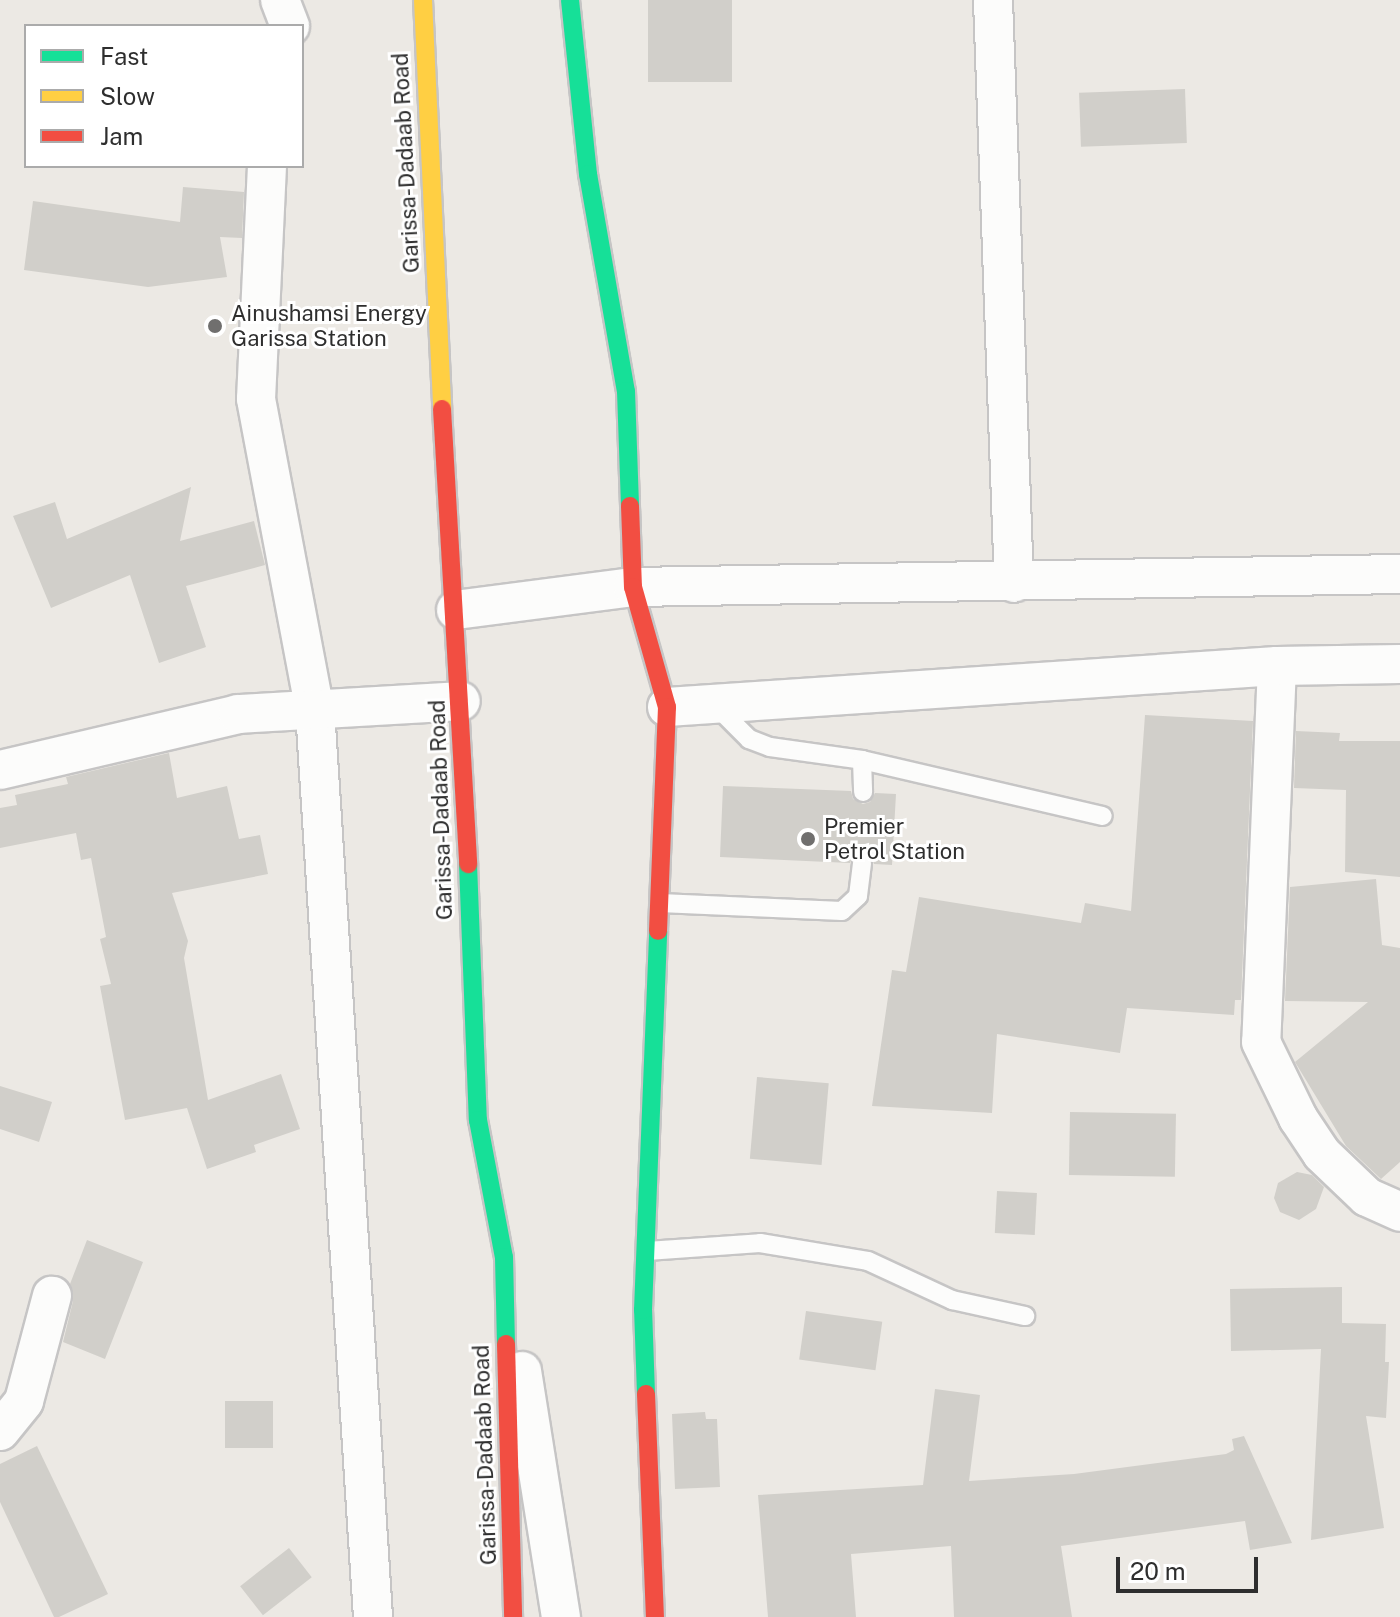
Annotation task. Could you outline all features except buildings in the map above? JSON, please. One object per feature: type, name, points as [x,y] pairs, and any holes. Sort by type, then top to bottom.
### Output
[{"type":"main road","name":"Garissa-Dadaab Road","points":[[423,0],[436,307],[461,701],[478,1120],[504,1257],[513,1617]]},
{"type":"main road","points":[[570,0],[588,174],[626,391],[633,587],[667,707],[643,1310],[655,1617]]},
{"type":"street","points":[[280,0],[289,24]]},
{"type":"street","points":[[993,0],[1014,583]]},
{"type":"street","points":[[267,168],[256,399],[315,710],[373,1617]]},
{"type":"street","points":[[456,610],[633,587],[1014,583],[1400,574]]},
{"type":"street","points":[[667,707],[1277,666],[1400,664]]},
{"type":"street","points":[[1277,666],[1261,1042],[1298,1118],[1322,1154],[1367,1197],[1400,1212]]},
{"type":"street","points":[[0,770],[238,714],[461,701]]},
{"type":"street","points":[[504,1257],[561,1617]]},
{"type":"street","points":[[0,1431],[24,1401],[52,1296]]},
{"type":"lane","points":[[714,704],[749,739],[770,747],[862,760],[1103,816]]},
{"type":"lane","points":[[862,760],[863,792]]},
{"type":"lane","points":[[660,903],[842,911],[858,896],[862,863]]},
{"type":"lane","points":[[647,1251],[760,1243],[868,1261],[952,1300],[1025,1316]]},
{"type":"traffic: fast","points":[[570,0],[588,174],[626,391],[630,506]]},
{"type":"traffic: fast","points":[[468,864],[478,1120],[504,1257],[506,1344]]},
{"type":"traffic: fast","points":[[646,1394],[643,1310],[658,931]]},
{"type":"traffic: slow","points":[[423,0],[442,409]]},
{"type":"traffic: jam","points":[[442,409],[468,864]]},
{"type":"traffic: jam","points":[[630,506],[633,587],[667,707],[658,931]]},
{"type":"traffic: jam","points":[[506,1344],[513,1617]]},
{"type":"traffic: jam","points":[[646,1394],[655,1617]]},
{"type":"place","name":"Ainushamsi Energy Garissa Station","points":[[215,326]]},
{"type":"place","name":"Premier Petrol Station","points":[[808,839]]}]
